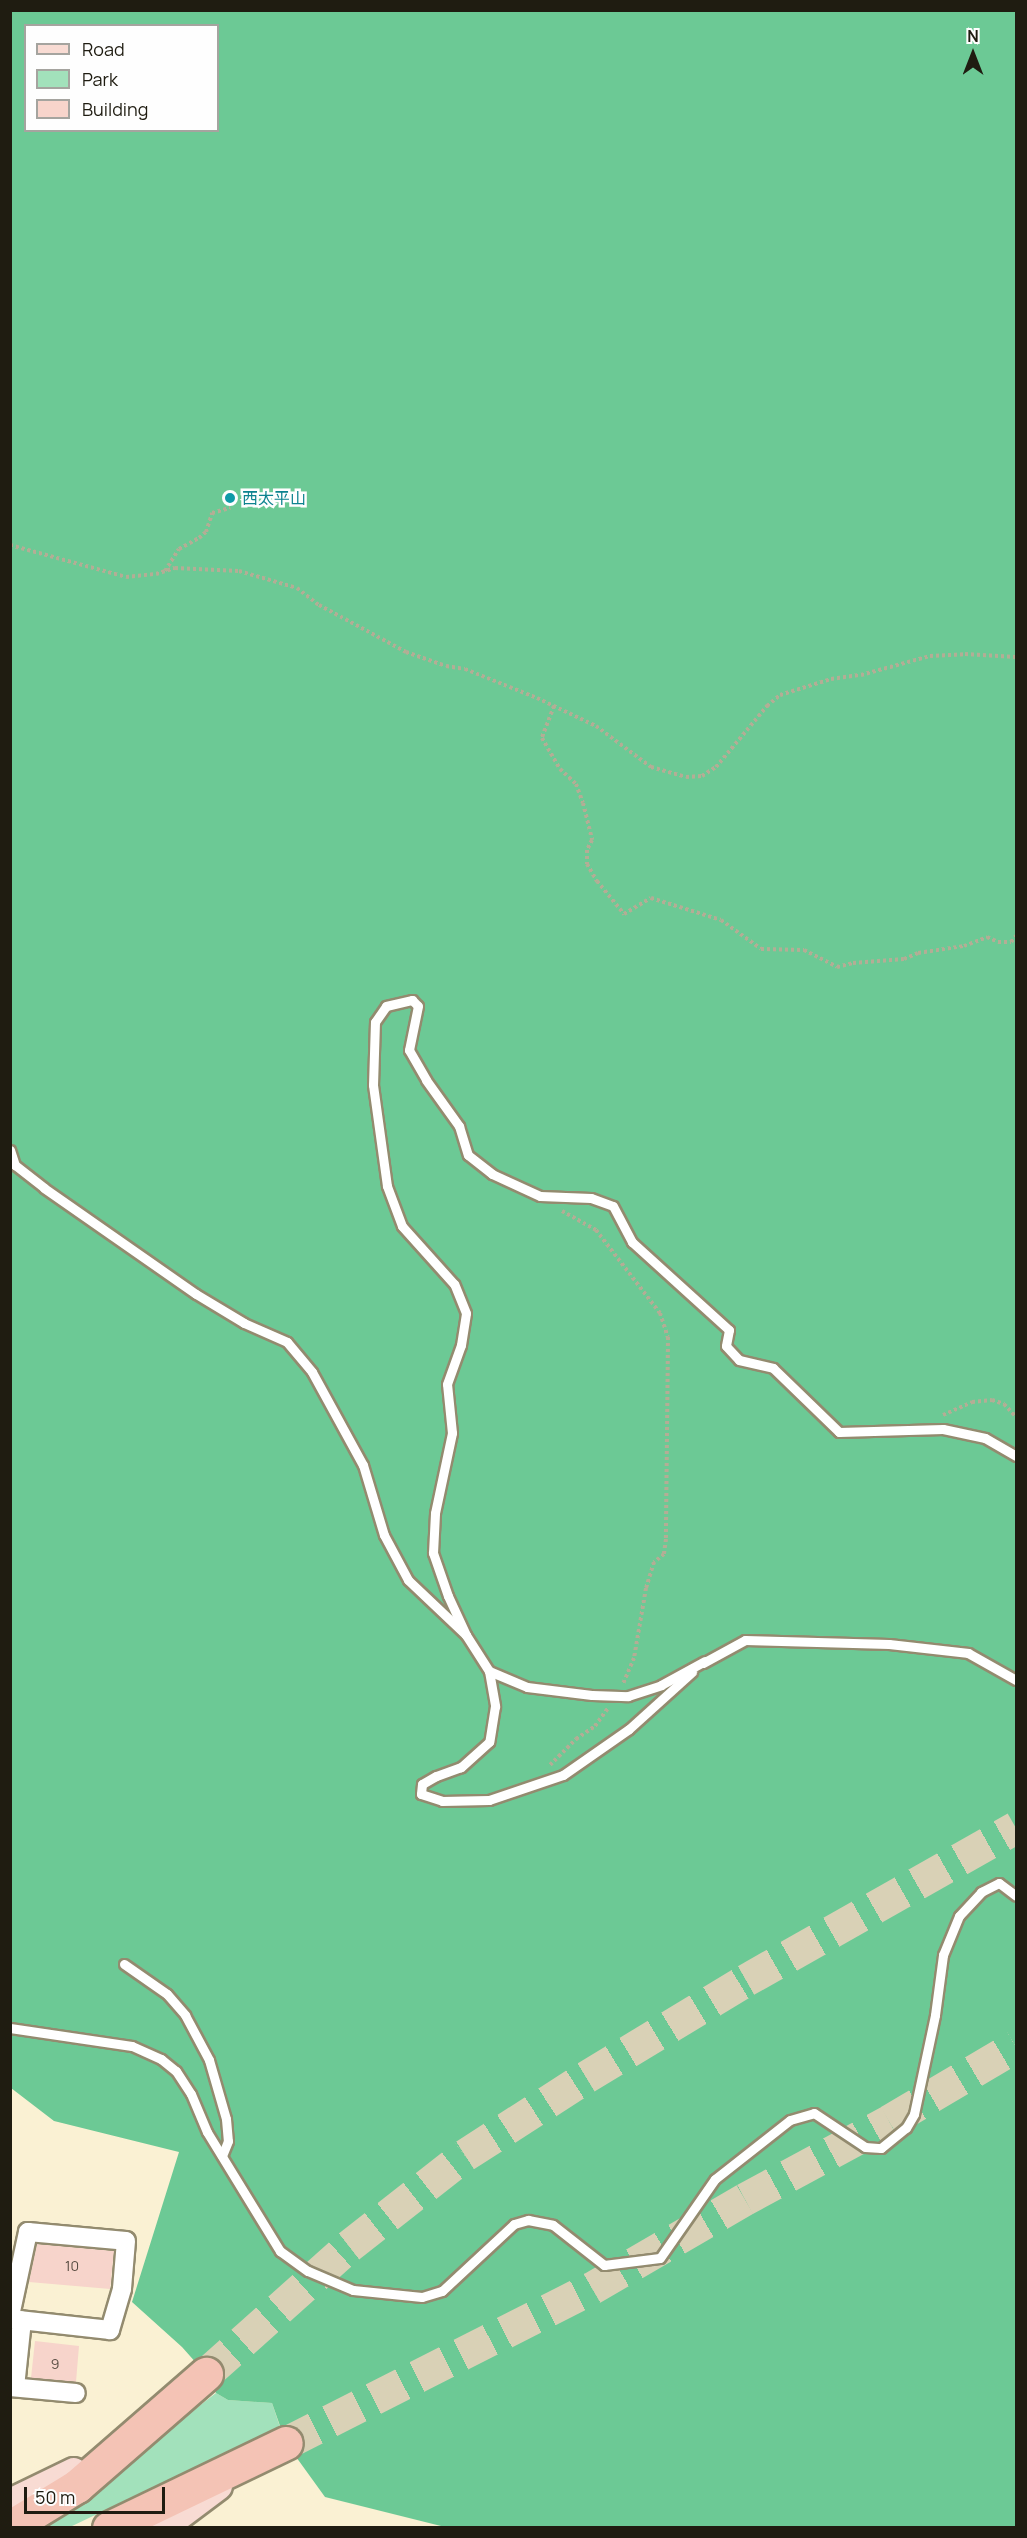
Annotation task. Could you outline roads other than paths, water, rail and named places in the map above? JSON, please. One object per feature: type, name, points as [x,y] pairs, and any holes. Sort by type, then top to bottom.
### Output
[{"type":"highway","points":[[10,2527],[77,2486],[206,2374]]},
{"type":"highway","points":[[109,2528],[272,2450]]},
{"type":"main road","points":[[10,2504],[66,2476],[138,2434]]},
{"type":"main road","points":[[162,2528],[272,2450]]},
{"type":"street","points":[[14,2318],[111,2330],[122,2289],[126,2241],[28,2232],[14,2318],[13,2387],[76,2393]]},
{"type":"lane","points":[[705,1660],[629,1729],[563,1775],[489,1800],[442,1802],[421,1794],[422,1784],[461,1767],[489,1742],[495,1707],[489,1671],[466,1635],[448,1596],[433,1553],[435,1513],[452,1433],[447,1384],[461,1345],[466,1314],[454,1284],[402,1226],[387,1186],[373,1085],[375,1022],[386,1006],[412,1000],[418,1006],[409,1050],[426,1080],[459,1126],[468,1155],[492,1174],[540,1196],[591,1198],[613,1206],[632,1242],[729,1329],[726,1346],[739,1360],[773,1368],[839,1432],[943,1430],[985,1438],[1017,1456]]},
{"type":"lane","points":[[10,1150],[15,1165],[53,1195],[196,1294],[244,1323],[287,1342],[312,1372],[363,1465],[384,1535],[408,1580],[466,1635]]},
{"type":"lane","points":[[489,1671],[527,1687],[628,1696],[661,1685],[745,1640],[889,1644],[968,1653],[1017,1680]]},
{"type":"lane","points":[[10,2028],[132,2046],[161,2059],[176,2071],[191,2094],[207,2133],[280,2251],[308,2271],[353,2290],[422,2297],[442,2291],[513,2224],[528,2220],[553,2225],[604,2265],[660,2258],[715,2179],[790,2120],[814,2113],[866,2147],[881,2148],[906,2128],[914,2114],[935,2015],[943,1955],[959,1917],[981,1892],[999,1884],[1017,1896]]},
{"type":"lane","points":[[124,1964],[173,2001],[185,2015],[209,2060],[226,2119],[228,2141],[222,2156]]},
{"type":"tunnel","points":[[206,2374],[349,2246],[465,2155],[586,2077],[746,1980],[1016,1827]]},
{"type":"tunnel","points":[[286,2443],[592,2288],[745,2199],[889,2121],[1016,2046]]},
{"type":"place","name":"西太平山","points":[[230,498]]}]
